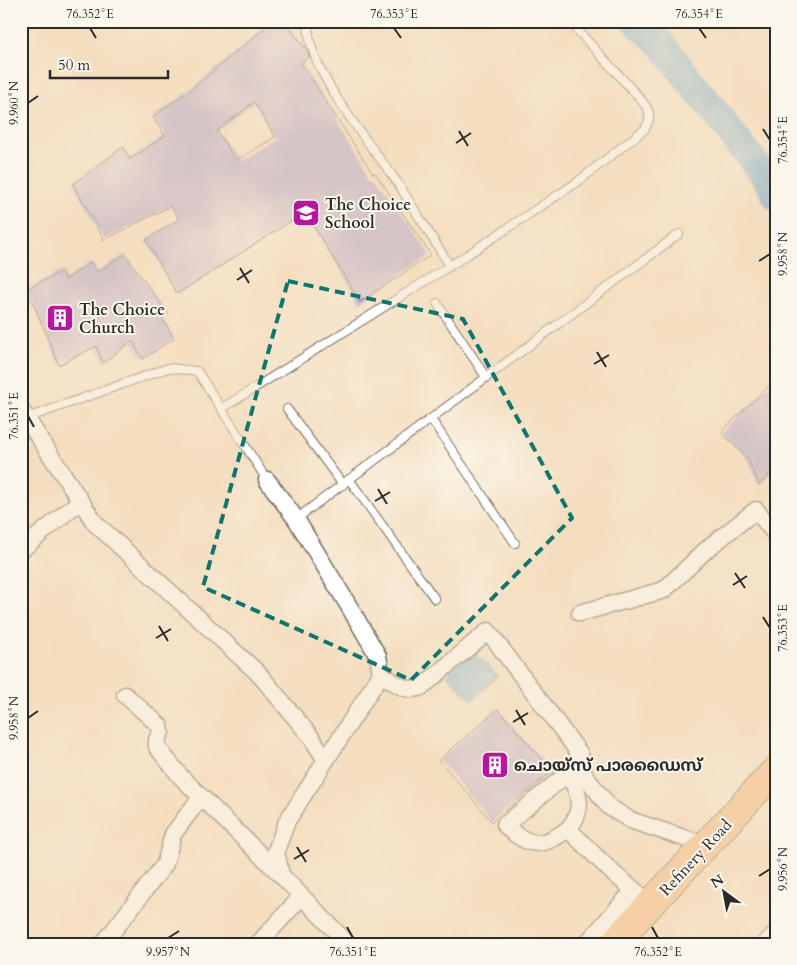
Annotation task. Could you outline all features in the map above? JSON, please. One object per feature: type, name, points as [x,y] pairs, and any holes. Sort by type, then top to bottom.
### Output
[{"type":"highway","name":"Refinery Road","points":[[614,943],[643,897],[705,845],[773,777]]},
{"type":"street","points":[[23,414],[44,443],[95,523],[259,674],[311,737],[326,760]]},
{"type":"street","points":[[267,480],[296,519],[378,656],[381,674],[287,821],[276,851],[281,875]]},
{"type":"street","points":[[21,550],[80,501]]},
{"type":"street","points":[[580,612],[664,590],[707,549],[756,510],[776,535]]},
{"type":"street","points":[[381,674],[409,690],[416,689],[423,686],[488,631],[580,754],[583,773],[603,801],[630,820],[705,845]]},
{"type":"street","points":[[125,695],[160,726],[162,732],[157,740],[157,746],[181,777],[348,944]]},
{"type":"street","points":[[567,774],[574,782],[579,802],[579,815],[568,829],[554,839],[542,843],[524,840],[505,825],[567,774]]},
{"type":"street","points":[[104,944],[165,864],[173,834],[202,797]]},
{"type":"street","points":[[568,829],[613,873],[643,897],[586,944]]},
{"type":"street","points":[[258,944],[301,897]]},
{"type":"lane","points":[[309,21],[308,31],[318,63],[329,84],[397,182],[450,266]]},
{"type":"lane","points":[[221,409],[450,266],[576,183],[640,134],[647,126],[650,114],[648,109],[569,21]]},
{"type":"lane","points":[[296,519],[679,234]]},
{"type":"lane","points":[[437,303],[486,377]]},
{"type":"lane","points":[[23,414],[168,368],[197,372],[267,480]]},
{"type":"lane","points":[[288,409],[342,485]]},
{"type":"lane","points":[[430,418],[515,543]]},
{"type":"lane","points":[[349,479],[435,600]]},
{"type":"lane","points":[[759,944],[776,927]]},
{"type":"highlighted area","points":[[288,281],[463,319],[572,518],[411,680],[203,587]]},
{"type":"water","points":[[473,650],[498,676],[472,701],[446,675]]},
{"type":"building","points":[[273,21],[283,21],[308,51],[309,57],[301,63],[373,174],[375,173],[431,255],[360,302],[305,212],[177,294],[146,240],[179,219],[171,206],[104,240],[73,184],[123,147],[130,159],[165,136],[153,117],[189,91]],"holes":[[[254,102],[275,137],[236,161],[217,131]]]},
{"type":"building","points":[[125,254],[168,314],[162,318],[174,338],[143,359],[132,341],[103,363],[96,346],[59,365],[27,289],[62,271],[65,280],[91,262],[97,272]]},
{"type":"building","points":[[776,379],[776,468],[759,485],[747,458],[721,432]]},
{"type":"building","name":"ചൊയ്സ് പാരഡൈസ്","points":[[498,709],[552,771],[492,822],[439,760]]},
{"type":"waterway","points":[[636,21],[662,45],[771,184],[776,196]]},
{"type":"place","name":"The Choice School","points":[[306,213]]},
{"type":"place","name":"The Choice Church","points":[[60,318]]},
{"type":"place","name":"ചൊയ്സ് പാരഡൈസ്","points":[[495,765]]}]
